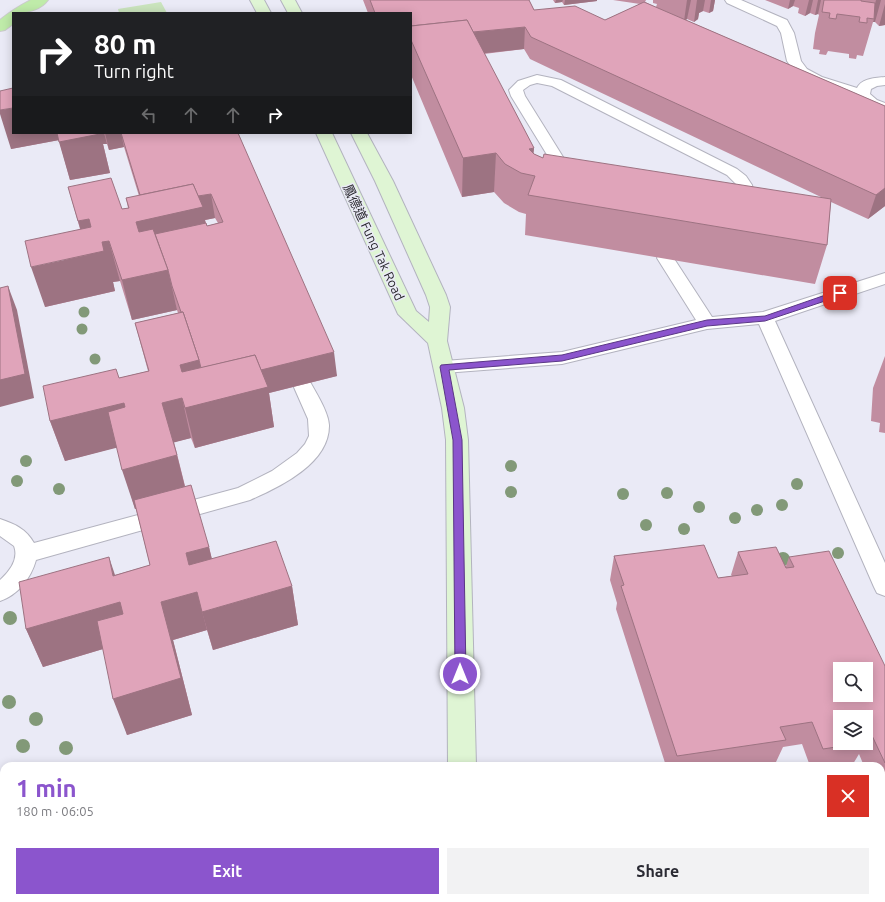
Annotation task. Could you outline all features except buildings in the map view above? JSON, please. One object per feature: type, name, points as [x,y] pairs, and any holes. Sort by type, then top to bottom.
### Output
[{"type":"main road","points":[[20,12],[41,0]]},
{"type":"main road","points":[[257,0],[263,12]]},
{"type":"main road","points":[[288,0],[294,12]]},
{"type":"main road","points":[[0,27],[12,18]]},
{"type":"main road","name":"鳳德道 Fung Tak Road","points":[[324,134],[408,314],[437,342]]},
{"type":"main road","points":[[360,134],[384,181],[436,295],[440,307],[437,342],[444,367],[457,440],[462,762]]},
{"type":"lane","points":[[731,0],[782,23],[786,28],[794,62],[797,68],[814,79],[863,95],[872,102],[885,107]]},
{"type":"lane","points":[[536,79],[556,83],[732,172],[741,178],[746,186],[745,194],[739,200],[728,204],[715,206],[666,197],[592,185],[579,181],[568,175],[562,168],[518,96],[516,90],[519,85],[536,79]]},
{"type":"lane","points":[[863,95],[864,87],[868,84],[874,82],[885,82]]},
{"type":"lane","points":[[663,213],[666,197]]},
{"type":"lane","points":[[665,258],[707,323]]},
{"type":"lane","points":[[444,367],[562,358],[707,323],[765,318],[885,278]]},
{"type":"lane","points":[[765,318],[885,587]]},
{"type":"lane","points":[[26,554],[243,494],[267,484],[295,467],[314,446],[319,436],[319,423],[302,385]]},
{"type":"lane","points":[[0,527],[12,531],[22,539],[26,554],[26,561],[20,574],[10,586],[1,592]]},
{"type":"green space","points":[[161,2],[166,12],[119,12],[118,9]]},
{"type":"route","points":[[460,674],[457,440],[453,408],[444,367],[562,358],[707,323],[765,318],[840,293]]}]
